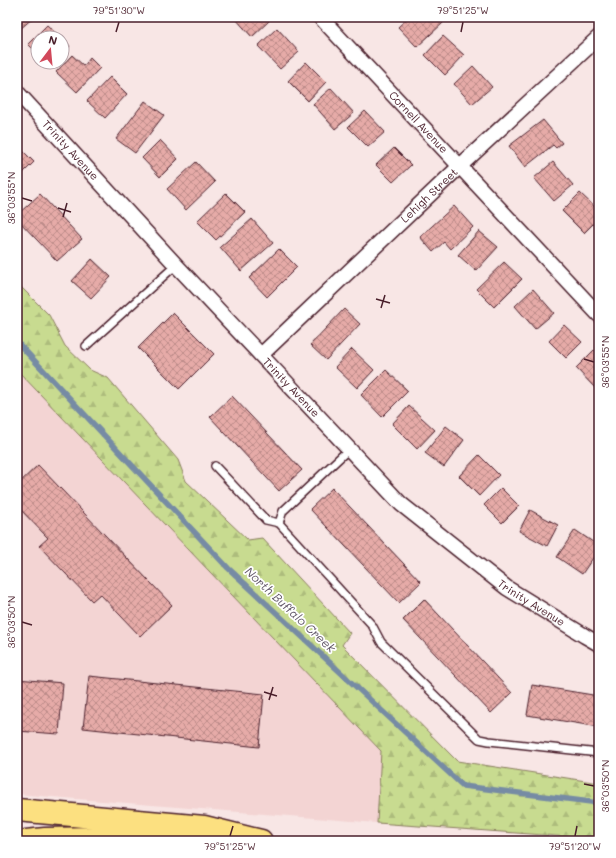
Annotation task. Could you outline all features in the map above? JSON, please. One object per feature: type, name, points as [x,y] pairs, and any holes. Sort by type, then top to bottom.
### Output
[{"type":"highway","points":[[17,810],[204,827],[261,841]]},
{"type":"highway","points":[[26,841],[45,839],[153,837],[212,841]]},
{"type":"street","name":"Cornell Avenue","points":[[320,17],[599,315]]},
{"type":"street","name":"Lehigh Street","points":[[261,355],[460,166],[599,37]]},
{"type":"street","name":"Trinity Avenue","points":[[17,92],[401,504],[502,584],[599,644]]},
{"type":"lane","points":[[86,346],[176,264]]},
{"type":"lane","points":[[279,523],[283,511],[349,449]]},
{"type":"lane","points":[[215,466],[266,520],[279,523],[372,625],[381,642],[479,739],[599,753]]},
{"type":"shaded area","points":[[17,370],[381,751],[377,823],[17,794]]},
{"type":"green space","points":[[17,283],[49,315],[65,346],[90,370],[108,378],[178,460],[186,481],[248,540],[262,538],[350,633],[342,645],[457,761],[599,783],[599,839],[377,823],[381,751],[17,370]]},
{"type":"building","points":[[17,17],[34,17],[19,30],[17,27]]},
{"type":"building","points":[[235,17],[265,17],[269,21],[252,37]]},
{"type":"building","points":[[409,17],[437,17],[443,23],[417,47],[398,27]]},
{"type":"building","points":[[47,25],[52,30],[42,30]]},
{"type":"building","points":[[277,28],[299,52],[280,69],[258,46]]},
{"type":"building","points":[[443,36],[464,55],[445,75],[425,55]]},
{"type":"building","points":[[72,55],[84,66],[90,58],[100,68],[77,92],[56,72],[58,70],[70,70],[70,57]]},
{"type":"building","points":[[306,62],[326,82],[308,101],[288,81]]},
{"type":"building","points":[[473,66],[492,87],[472,104],[454,84]]},
{"type":"building","points":[[110,77],[127,94],[105,118],[87,101]]},
{"type":"building","points":[[331,88],[354,113],[335,129],[313,104]]},
{"type":"building","points":[[145,101],[164,115],[135,153],[116,139]]},
{"type":"building","points":[[365,111],[385,132],[368,147],[348,127]]},
{"type":"building","points":[[543,120],[562,143],[556,148],[553,145],[525,167],[509,146]]},
{"type":"building","points":[[160,140],[178,159],[160,177],[142,158]]},
{"type":"building","points":[[17,145],[34,162],[17,179]]},
{"type":"building","points":[[394,148],[411,165],[393,182],[376,165]]},
{"type":"building","points":[[196,162],[215,182],[186,210],[167,189]]},
{"type":"building","points":[[553,162],[573,185],[554,201],[534,178]]},
{"type":"building","points":[[226,193],[245,212],[216,240],[197,221]]},
{"type":"building","points":[[580,193],[599,211],[599,218],[584,233],[562,211]]},
{"type":"building","points":[[40,194],[82,239],[57,261],[17,219],[17,215]]},
{"type":"building","points":[[454,206],[473,227],[450,249],[444,242],[433,252],[420,237]]},
{"type":"building","points":[[252,219],[273,243],[241,271],[220,247]]},
{"type":"building","points":[[479,231],[498,247],[476,271],[458,255]]},
{"type":"building","points":[[279,249],[297,267],[267,297],[249,278]]},
{"type":"building","points":[[92,259],[111,277],[91,298],[72,281]]},
{"type":"building","points":[[504,262],[522,279],[494,307],[476,289]]},
{"type":"building","points":[[533,289],[554,313],[535,329],[515,306]]},
{"type":"building","points":[[344,309],[360,324],[326,360],[310,345]]},
{"type":"building","points":[[173,313],[214,354],[179,389],[138,348]]},
{"type":"building","points":[[564,325],[582,342],[566,358],[549,341]]},
{"type":"building","points":[[352,349],[374,370],[357,388],[335,367]]},
{"type":"building","points":[[594,350],[599,355],[599,385],[595,388],[576,368]]},
{"type":"building","points":[[386,370],[408,391],[382,417],[361,395]]},
{"type":"building","points":[[232,396],[302,470],[279,491],[210,417]]},
{"type":"building","points":[[409,406],[435,430],[417,449],[392,424]]},
{"type":"building","points":[[446,426],[464,440],[444,467],[425,453]]},
{"type":"building","points":[[479,455],[499,475],[479,496],[459,476]]},
{"type":"building","points":[[38,465],[172,605],[140,636],[100,594],[92,601],[39,546],[48,538],[17,506],[17,485]]},
{"type":"building","points":[[332,488],[421,582],[399,603],[310,509]]},
{"type":"building","points":[[501,488],[519,506],[502,523],[484,505]]},
{"type":"building","points":[[530,510],[558,525],[547,546],[519,531]]},
{"type":"building","points":[[575,530],[599,546],[599,549],[582,574],[557,557]]},
{"type":"building","points":[[424,599],[512,693],[491,713],[403,620]]},
{"type":"building","points":[[89,676],[264,694],[259,747],[83,728]]},
{"type":"building","points":[[17,679],[63,683],[59,734],[17,731]]},
{"type":"building","points":[[532,685],[599,696],[599,727],[527,715]]},
{"type":"waterway","name":"North Buffalo Creek","points":[[17,342],[228,568],[463,786],[599,803]]}]
